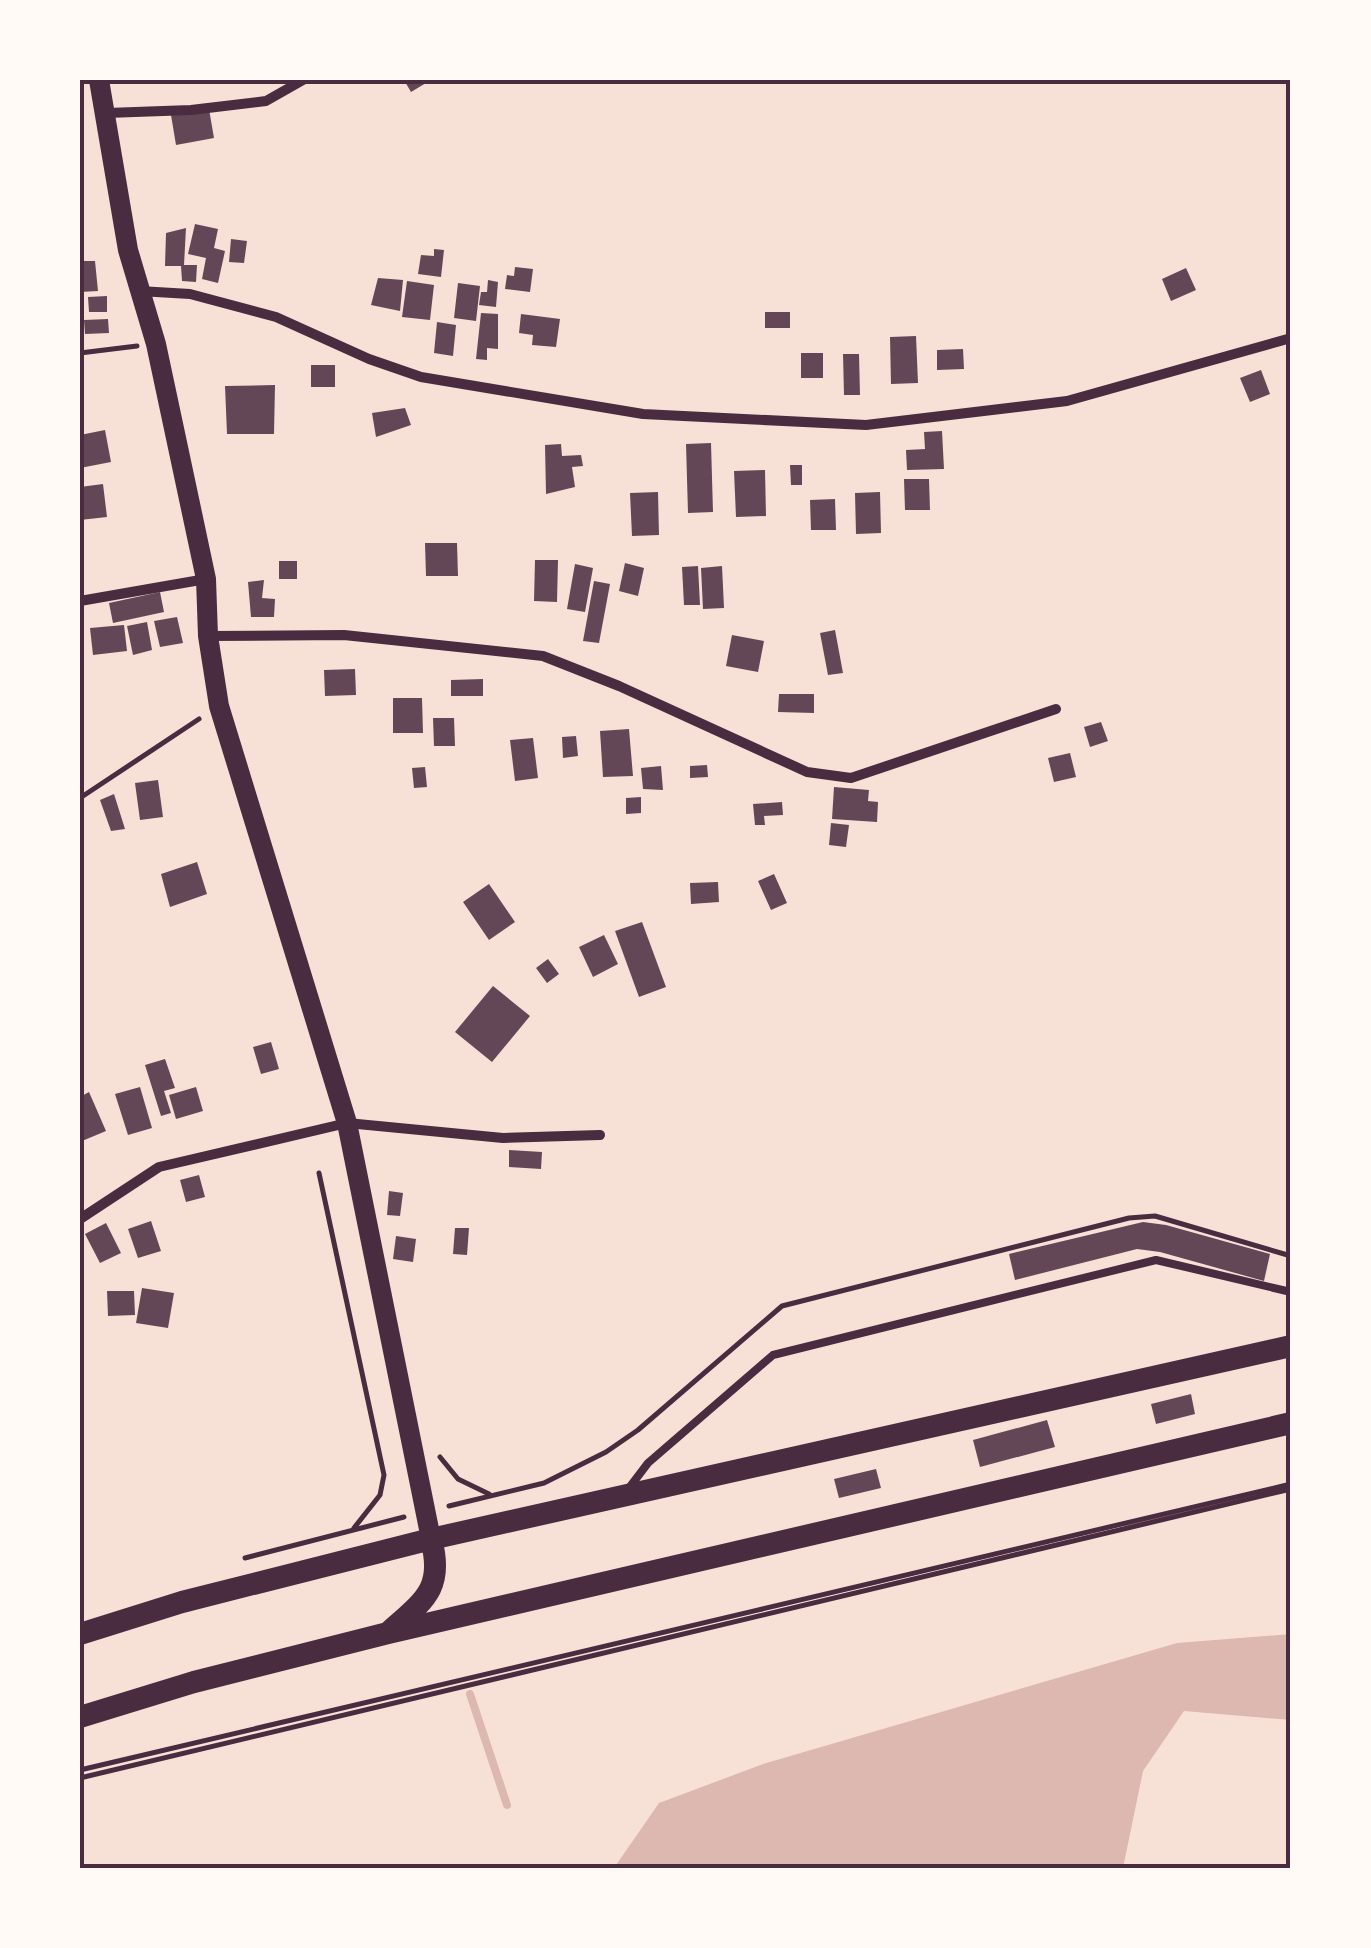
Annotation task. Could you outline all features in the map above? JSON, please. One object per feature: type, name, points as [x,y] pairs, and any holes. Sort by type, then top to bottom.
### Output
[{"type":"highway","points":[[80,1634],[182,1602],[432,1539],[1291,1346]]},
{"type":"highway","points":[[80,1717],[194,1682],[388,1633],[1291,1422]]},
{"type":"highway","points":[[388,1633],[416,1608],[433,1584],[438,1567],[432,1539]]},
{"type":"main road","points":[[99,80],[128,250],[156,344],[206,580],[208,636],[219,706],[347,1122],[432,1539]]},
{"type":"street","points":[[106,113],[191,110],[266,101],[304,80]]},
{"type":"street","points":[[138,291],[190,294],[276,318],[369,360],[421,377],[643,414],[866,425],[1067,400],[1291,338]]},
{"type":"street","points":[[80,601],[206,580]]},
{"type":"street","points":[[208,636],[344,636],[543,656],[619,686],[807,772],[852,778],[1056,709]]},
{"type":"street","points":[[80,1220],[159,1166],[347,1122],[502,1138],[600,1135]]},
{"type":"lane","points":[[622,1496],[648,1464],[773,1355],[1156,1260],[1291,1292]]},
{"type":"path","points":[[80,354],[156,344]]},
{"type":"path","points":[[80,798],[219,706]]},
{"type":"path","points":[[319,1173],[384,1475],[380,1495],[353,1529]]},
{"type":"path","points":[[240,1559],[544,1483],[606,1452],[638,1430],[782,1306],[1130,1218],[1155,1216],[1291,1256]]},
{"type":"path","points":[[80,1770],[392,1700],[501,1670],[951,1562],[1291,1486]]},
{"type":"path","points":[[80,1778],[1291,1486]]},
{"type":"shaded area","points":[[1291,1634],[1291,1720],[1184,1711],[1143,1771],[1123,1868],[614,1868],[659,1803],[763,1764],[1177,1643]]},
{"type":"building","points":[[404,80],[431,80],[411,92]]},
{"type":"building","points":[[209,109],[214,138],[176,145],[171,115]]},
{"type":"building","points":[[195,224],[218,229],[214,248],[225,251],[218,283],[202,279],[206,258],[188,254]]},
{"type":"building","points":[[186,228],[184,265],[197,265],[196,282],[182,281],[181,266],[165,266],[166,233]]},
{"type":"building","points":[[231,239],[247,241],[244,263],[229,262]]},
{"type":"building","points":[[434,249],[444,250],[441,277],[418,274],[421,255],[434,256]]},
{"type":"building","points":[[80,261],[95,261],[98,291],[80,292]]},
{"type":"building","points":[[515,267],[533,269],[530,292],[505,289],[507,275],[514,276]]},
{"type":"building","points":[[1186,268],[1196,290],[1171,301],[1162,279]]},
{"type":"building","points":[[378,278],[403,280],[400,311],[371,305]]},
{"type":"building","points":[[488,280],[498,282],[496,307],[479,305],[481,292],[487,292]]},
{"type":"building","points":[[407,281],[434,285],[430,320],[402,317]]},
{"type":"building","points":[[458,283],[480,286],[476,321],[454,318]]},
{"type":"building","points":[[107,296],[107,312],[89,312],[88,297]]},
{"type":"building","points":[[765,312],[790,312],[790,328],[765,328]]},
{"type":"building","points":[[481,313],[498,314],[498,349],[487,348],[487,360],[476,359]]},
{"type":"building","points":[[521,314],[560,319],[556,347],[532,345],[533,335],[519,333]]},
{"type":"building","points":[[108,319],[109,333],[85,334],[84,320]]},
{"type":"building","points":[[437,322],[456,325],[453,356],[434,353]]},
{"type":"building","points":[[916,336],[918,383],[891,384],[890,337]]},
{"type":"building","points":[[963,349],[964,369],[937,370],[937,350]]},
{"type":"building","points":[[801,353],[823,353],[823,378],[801,378]]},
{"type":"building","points":[[843,354],[859,354],[860,395],[844,395]]},
{"type":"building","points":[[311,365],[335,365],[335,387],[311,387]]},
{"type":"building","points":[[1261,370],[1270,394],[1250,402],[1240,378]]},
{"type":"building","points":[[275,385],[274,434],[227,434],[225,386]]},
{"type":"building","points":[[405,408],[411,425],[376,437],[372,413]]},
{"type":"building","points":[[105,430],[111,462],[80,468],[80,435]]},
{"type":"building","points":[[942,431],[944,469],[907,470],[906,450],[925,449],[924,432]]},
{"type":"building","points":[[711,443],[713,512],[688,513],[686,444]]},
{"type":"building","points":[[561,444],[562,456],[581,455],[583,466],[572,467],[575,487],[546,494],[545,445]]},
{"type":"building","points":[[790,465],[802,465],[802,485],[791,485]]},
{"type":"building","points":[[765,470],[766,516],[736,517],[734,471]]},
{"type":"building","points":[[904,479],[929,479],[930,510],[905,510]]},
{"type":"building","points":[[103,484],[107,517],[80,520],[80,487]]},
{"type":"building","points":[[658,492],[659,535],[632,536],[630,493]]},
{"type":"building","points":[[880,492],[881,533],[856,534],[855,493]]},
{"type":"building","points":[[835,499],[836,530],[811,530],[810,500]]},
{"type":"building","points":[[425,543],[457,543],[458,576],[426,576]]},
{"type":"building","points":[[535,560],[558,560],[557,602],[534,601]]},
{"type":"building","points":[[279,561],[297,561],[297,579],[279,579]]},
{"type":"building","points":[[625,563],[644,568],[638,596],[619,591]]},
{"type":"building","points":[[575,564],[593,568],[585,612],[567,609]]},
{"type":"building","points":[[698,566],[700,605],[684,605],[682,567]]},
{"type":"building","points":[[722,566],[724,608],[703,609],[701,568]]},
{"type":"building","points":[[264,580],[262,598],[275,599],[274,617],[251,617],[248,582]]},
{"type":"building","points":[[594,581],[610,584],[599,643],[583,641]]},
{"type":"building","points":[[160,592],[164,612],[113,623],[109,603]]},
{"type":"building","points":[[177,617],[183,643],[160,647],[154,621]]},
{"type":"building","points":[[147,622],[152,650],[133,655],[127,626]]},
{"type":"building","points":[[124,625],[127,651],[93,655],[90,628]]},
{"type":"building","points":[[835,630],[843,673],[828,675],[820,633]]},
{"type":"building","points":[[732,635],[764,641],[758,672],[726,666]]},
{"type":"building","points":[[355,669],[356,695],[325,696],[324,670]]},
{"type":"building","points":[[483,679],[483,696],[451,696],[451,680]]},
{"type":"building","points":[[779,694],[814,694],[814,713],[778,712]]},
{"type":"building","points":[[393,698],[422,698],[423,733],[393,733]]},
{"type":"building","points":[[433,718],[454,718],[455,746],[434,746]]},
{"type":"building","points":[[1101,722],[1108,741],[1090,747],[1084,727]]},
{"type":"building","points":[[629,729],[633,776],[603,777],[600,731]]},
{"type":"building","points":[[576,736],[578,756],[563,758],[562,737]]},
{"type":"building","points":[[533,738],[538,778],[515,781],[510,740]]},
{"type":"building","points":[[1070,753],[1076,777],[1054,782],[1048,758]]},
{"type":"building","points":[[707,765],[708,777],[690,778],[690,766]]},
{"type":"building","points":[[661,766],[663,790],[643,789],[641,768]]},
{"type":"building","points":[[425,767],[427,787],[414,788],[412,768]]},
{"type":"building","points":[[158,780],[163,817],[140,820],[135,783]]},
{"type":"building","points":[[834,787],[869,790],[868,801],[878,802],[877,822],[832,819]]},
{"type":"building","points":[[114,794],[125,829],[111,831],[100,800]]},
{"type":"building","points":[[641,797],[641,813],[626,814],[626,798]]},
{"type":"building","points":[[782,802],[783,815],[764,816],[765,825],[755,825],[753,804]]},
{"type":"building","points":[[831,823],[849,825],[846,847],[829,845]]},
{"type":"building","points":[[197,862],[207,894],[170,907],[161,874]]},
{"type":"building","points":[[774,874],[787,903],[771,910],[758,881]]},
{"type":"building","points":[[718,882],[719,902],[691,904],[690,883]]},
{"type":"building","points":[[489,884],[515,922],[489,940],[463,902]]},
{"type":"building","points":[[642,922],[666,987],[639,997],[615,931]]},
{"type":"building","points":[[604,935],[618,964],[593,977],[579,947]]},
{"type":"building","points":[[548,959],[559,974],[547,983],[536,968]]},
{"type":"building","points":[[493,986],[530,1016],[492,1062],[455,1032]]},
{"type":"building","points":[[271,1042],[279,1069],[261,1074],[253,1047]]},
{"type":"building","points":[[165,1059],[175,1088],[164,1091],[171,1113],[161,1116],[145,1065]]},
{"type":"building","points":[[140,1087],[152,1128],[128,1135],[115,1094]]},
{"type":"building","points":[[196,1087],[203,1111],[176,1119],[169,1095]]},
{"type":"building","points":[[89,1092],[106,1131],[82,1141],[80,1097]]},
{"type":"building","points":[[509,1150],[542,1152],[541,1169],[509,1167]]},
{"type":"building","points":[[199,1175],[205,1197],[186,1202],[180,1180]]},
{"type":"building","points":[[389,1191],[403,1193],[400,1216],[387,1215]]},
{"type":"building","points":[[151,1221],[161,1251],[138,1258],[128,1229]]},
{"type":"building","points":[[1143,1222],[1270,1254],[1264,1281],[1137,1249],[1015,1280],[1009,1254]]},
{"type":"building","points":[[106,1223],[121,1253],[100,1263],[85,1234]]},
{"type":"building","points":[[455,1228],[469,1228],[467,1255],[453,1254]]},
{"type":"building","points":[[396,1236],[416,1239],[413,1262],[393,1259]]},
{"type":"building","points":[[142,1288],[174,1293],[168,1328],[136,1323]]},
{"type":"building","points":[[107,1291],[134,1291],[135,1315],[108,1316]]},
{"type":"building","points":[[1191,1394],[1195,1414],[1156,1424],[1151,1404]]},
{"type":"building","points":[[1047,1420],[1055,1447],[980,1467],[973,1440]]},
{"type":"building","points":[[876,1469],[881,1488],[839,1498],[834,1479]]},
{"type":"waterway","points":[[470,1694],[507,1805]]}]
